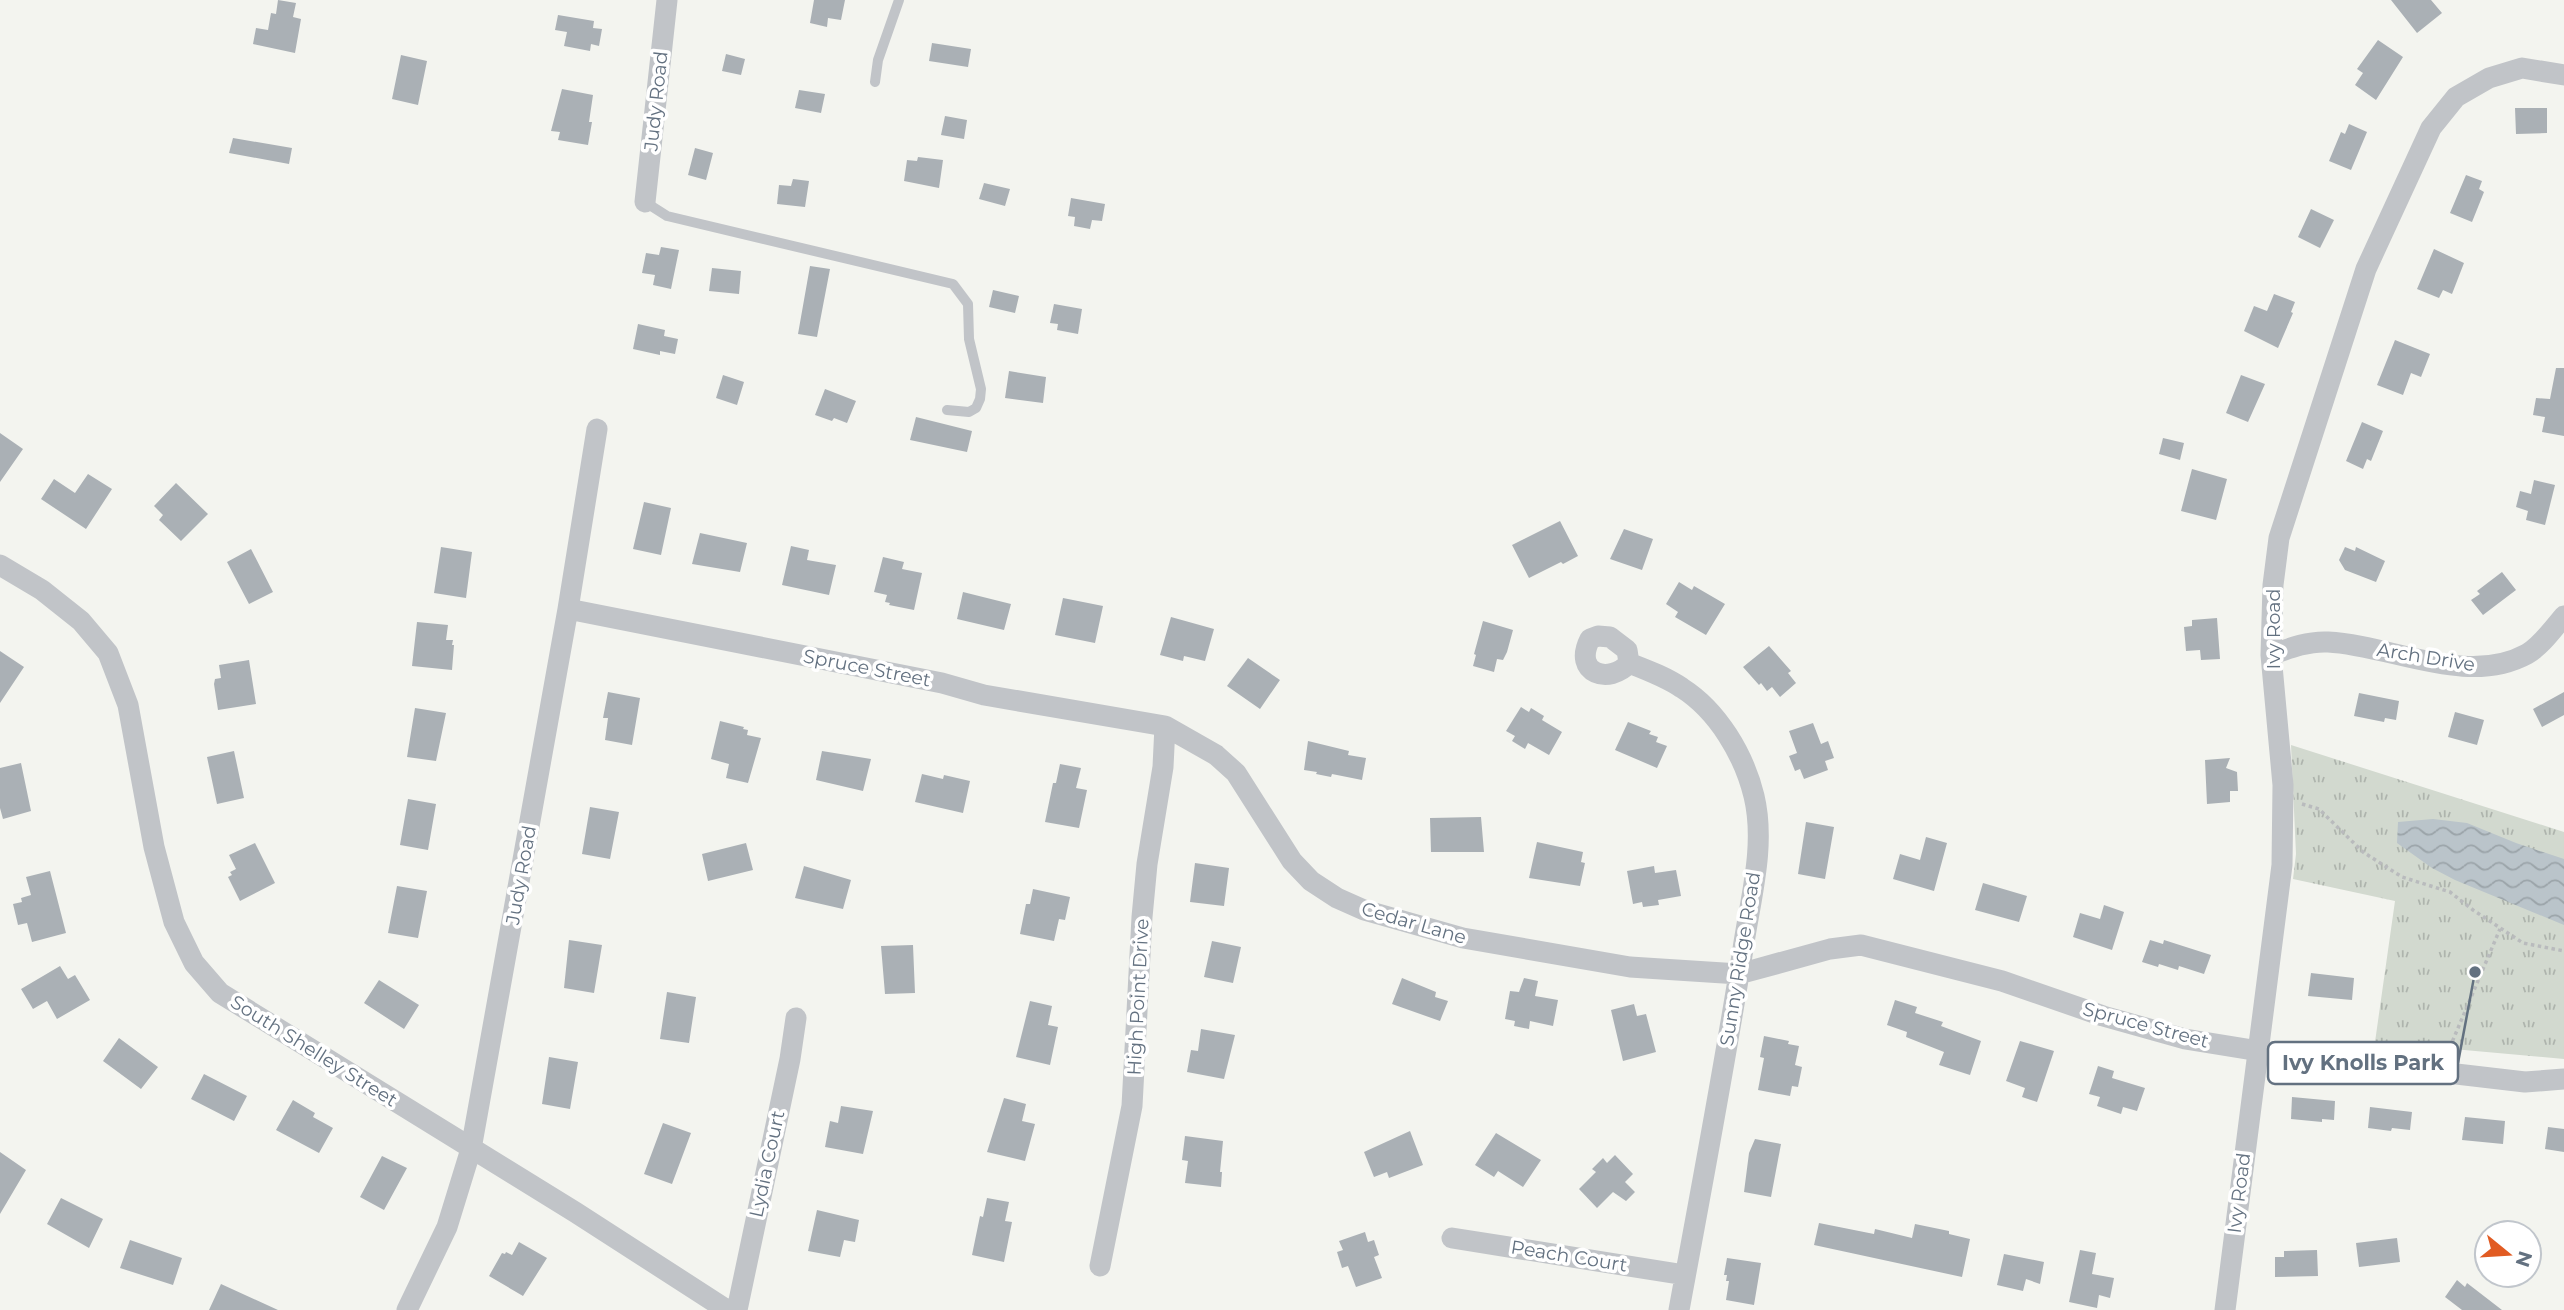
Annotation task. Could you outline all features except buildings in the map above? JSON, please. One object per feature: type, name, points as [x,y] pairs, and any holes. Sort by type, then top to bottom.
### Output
[{"type":"street","name":"Judy Road","points":[[645,202],[667,0]]},
{"type":"street","name":"Ivy Road","points":[[2225,1310],[2282,865],[2283,798],[2271,655],[2273,585],[2279,538],[2366,269],[2431,128],[2455,97],[2489,78],[2522,68],[2564,75]]},
{"type":"street","name":"Judy Road","points":[[407,1310],[447,1227],[471,1149],[568,609],[597,429]]},
{"type":"street","name":"South Shelley Street","points":[[0,565],[42,590],[81,621],[108,653],[128,705],[155,847],[174,922],[194,963],[220,993],[575,1212],[727,1310]]},
{"type":"street","name":"Spruce Street","points":[[568,609],[942,682],[985,695],[1165,726]]},
{"type":"street","name":"Arch Drive","points":[[2271,655],[2304,643],[2329,642],[2389,651],[2455,666],[2486,667],[2511,662],[2529,653],[2564,616]]},
{"type":"street","name":"Sunny Ridge Road","points":[[1629,663],[1682,688],[1711,713],[1730,738],[1754,797],[1759,840],[1739,974],[1679,1310]]},
{"type":"street","name":"Cedar Lane","points":[[1165,726],[1216,754],[1236,773],[1292,861],[1311,881],[1336,898],[1364,910],[1463,938],[1630,967],[1739,974]]},
{"type":"street","name":"High Point Drive","points":[[1100,1266],[1132,1106],[1142,917],[1147,864],[1163,767],[1165,726]]},
{"type":"street","name":"Spruce Street","points":[[1739,974],[1830,949],[1861,946],[2002,981],[2103,1016],[2185,1039],[2259,1051],[2525,1082],[2564,1079]]},
{"type":"street","name":"Lydia Court","points":[[737,1310],[790,1059],[796,1018]]},
{"type":"street","name":"Peach Court","points":[[1452,1237],[1685,1275]]},
{"type":"lane","points":[[875,82],[878,60],[899,0]]},
{"type":"lane","points":[[645,202],[667,216],[953,284],[968,304],[969,339],[981,389],[976,408],[969,412],[947,411]]},
{"type":"path","points":[[2283,798],[2319,809],[2363,852],[2402,877],[2450,892],[2523,943],[2564,951]]},
{"type":"path","points":[[2439,1072],[2500,929]]},
{"type":"green space","points":[[2291,745],[2564,832],[2564,1059],[2375,1042],[2395,901],[2293,879],[2296,854]]},
{"type":"water","points":[[2433,819],[2467,823],[2564,859],[2564,925],[2455,880],[2432,868],[2397,843],[2398,822]]},
{"type":"place","name":"Ivy Knolls Park","points":[[2475,972]]}]
